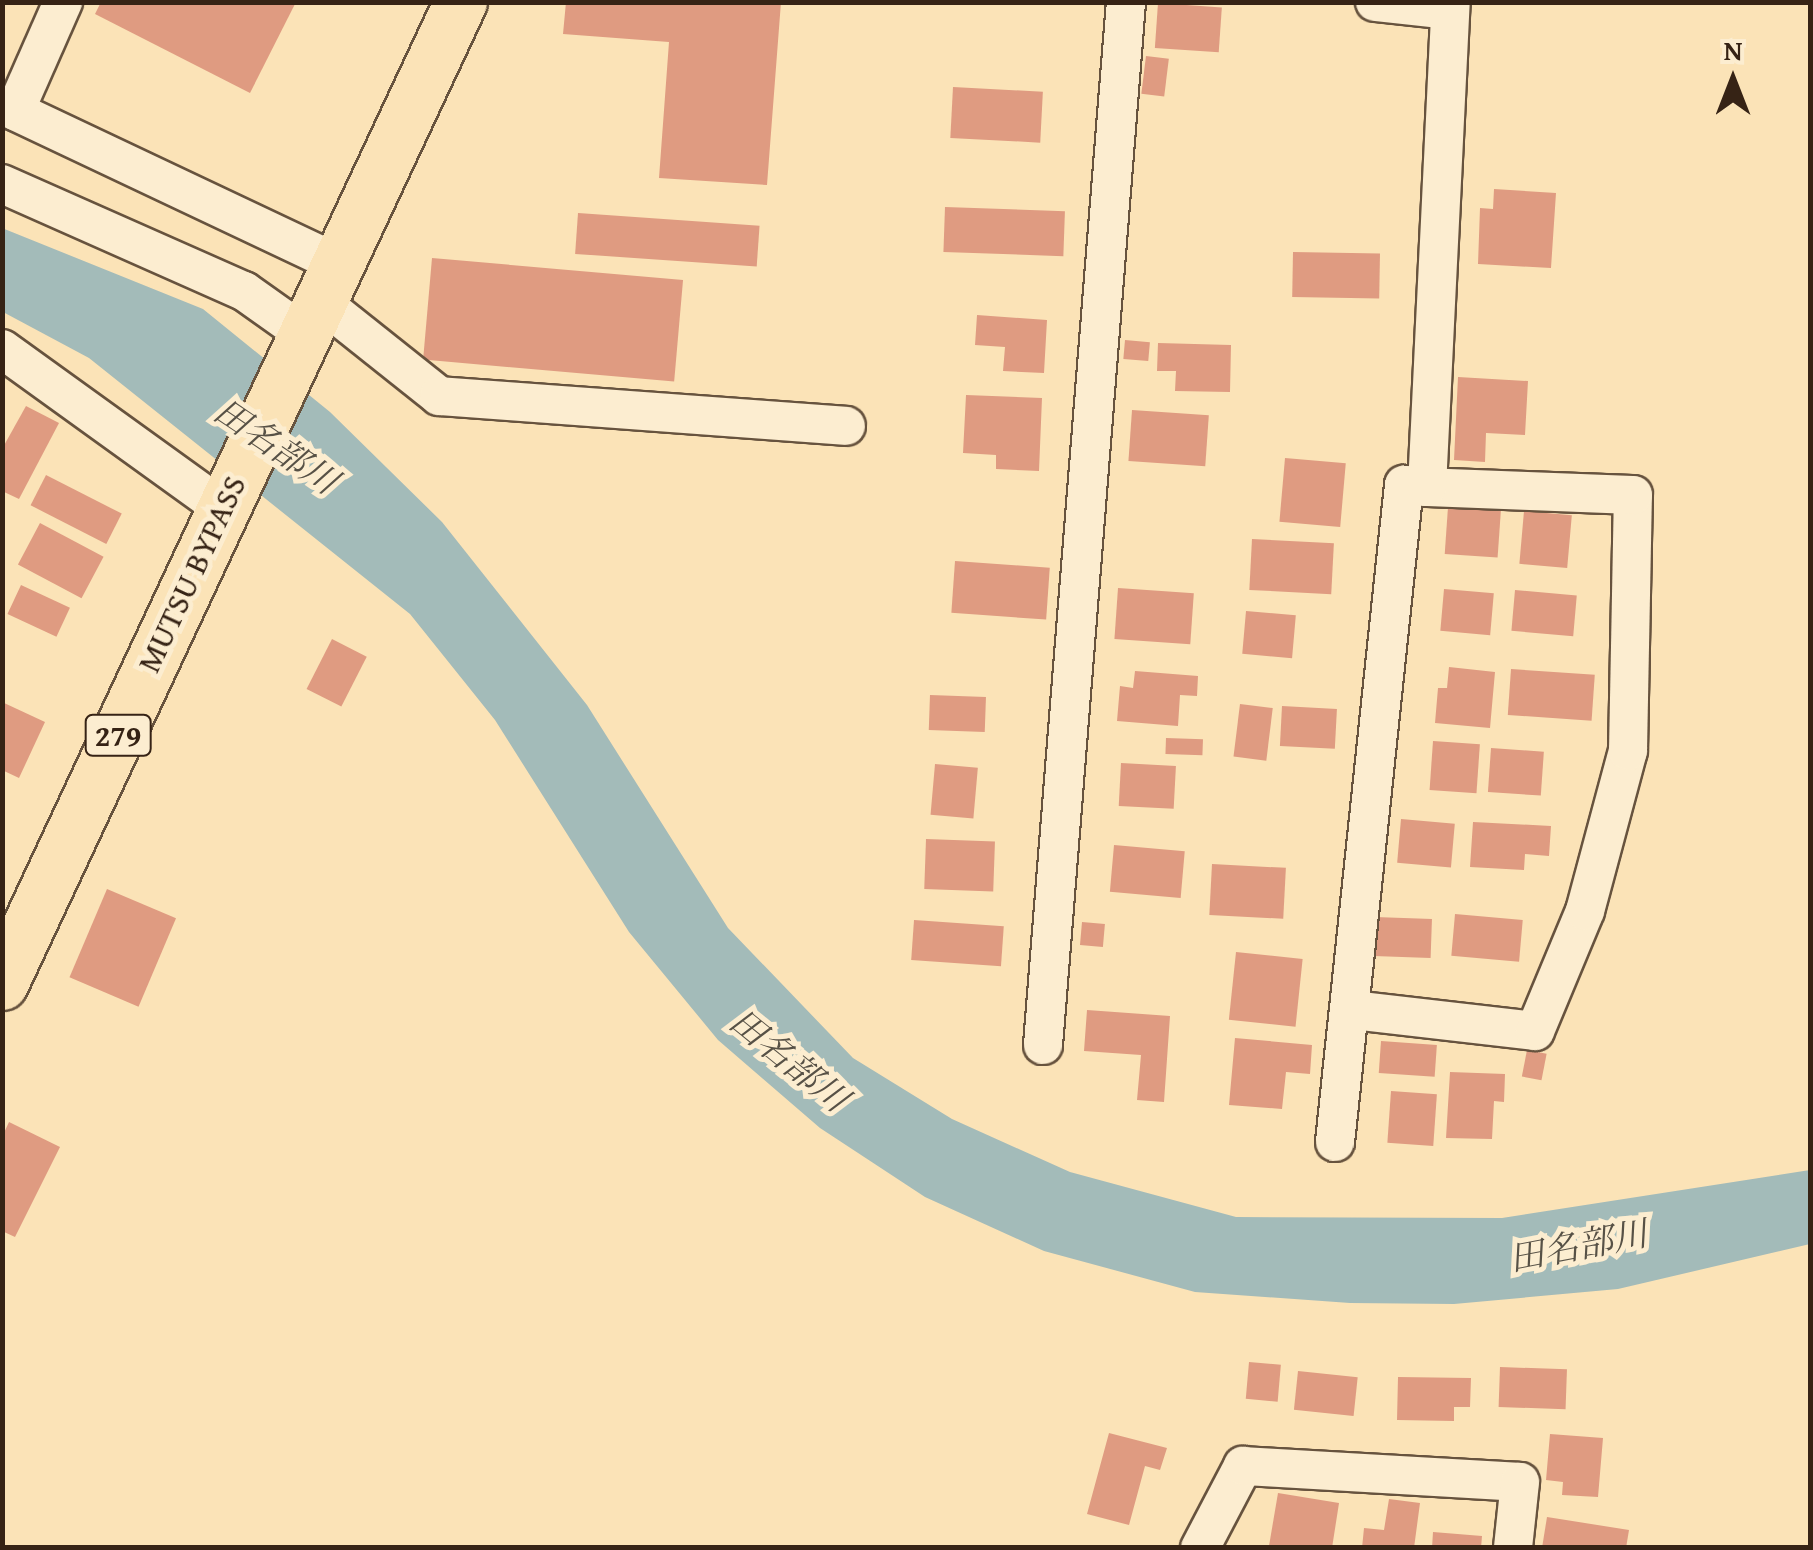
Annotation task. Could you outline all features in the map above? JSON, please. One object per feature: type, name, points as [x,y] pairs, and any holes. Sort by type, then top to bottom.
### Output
[{"type":"highway","name":"MUTSU BYPASS","points":[[4,976],[461,2]]},
{"type":"street","points":[[63,2],[15,111],[439,396],[846,426]]},
{"type":"street","points":[[1043,1045],[1126,2]]},
{"type":"street","points":[[1375,2],[1451,6],[1428,487]]},
{"type":"street","points":[[2,184],[244,291],[316,314]]},
{"type":"street","points":[[2,349],[228,497]]},
{"type":"street","points":[[1335,1142],[1353,1010],[1404,486],[1633,495],[1628,751],[1584,911],[1535,1031],[1353,1010]]},
{"type":"street","points":[[1200,1548],[1243,1466],[1520,1482],[1513,1548]]},
{"type":"water","name":"田名部川","points":[[2,228],[203,309],[330,412],[442,522],[587,705],[728,928],[853,1058],[952,1119],[1070,1172],[1236,1217],[1502,1218],[1810,1170],[1810,1244],[1618,1289],[1454,1304],[1350,1303],[1195,1292],[1044,1251],[925,1197],[820,1128],[718,1040],[629,932],[495,720],[410,614],[89,358],[3,312]]},
{"type":"building","points":[[101,2],[296,2],[250,93],[95,14]]},
{"type":"building","points":[[566,2],[781,2],[767,185],[659,178],[669,42],[563,34]]},
{"type":"building","points":[[1158,3],[1222,7],[1219,52],[1155,48]]},
{"type":"building","points":[[1146,56],[1169,59],[1164,97],[1141,94]]},
{"type":"building","points":[[953,87],[1043,92],[1040,143],[950,138]]},
{"type":"building","points":[[1494,189],[1556,193],[1551,268],[1478,264],[1480,208],[1493,209]]},
{"type":"building","points":[[945,207],[1065,211],[1063,256],[943,252]]},
{"type":"building","points":[[578,213],[760,226],[757,267],[575,254]]},
{"type":"building","points":[[1293,252],[1380,254],[1379,299],[1292,297]]},
{"type":"building","points":[[432,258],[683,280],[674,382],[423,360]]},
{"type":"building","points":[[977,315],[1047,320],[1044,373],[1003,371],[1005,347],[975,345]]},
{"type":"building","points":[[1125,340],[1150,342],[1148,361],[1123,359]]},
{"type":"building","points":[[1158,343],[1231,345],[1230,392],[1175,391],[1176,371],[1157,371]]},
{"type":"building","points":[[1458,377],[1528,381],[1525,435],[1486,433],[1485,462],[1454,460]]},
{"type":"building","points":[[966,395],[1042,398],[1039,471],[996,469],[996,455],[963,453]]},
{"type":"building","points":[[26,406],[59,423],[19,499],[2,491],[2,449]]},
{"type":"building","points":[[1132,410],[1209,415],[1205,466],[1128,461]]},
{"type":"building","points":[[1285,458],[1346,463],[1340,527],[1279,522]]},
{"type":"building","points":[[46,475],[122,514],[106,544],[31,505]]},
{"type":"building","points":[[1448,507],[1501,511],[1498,558],[1445,554]]},
{"type":"building","points":[[1524,511],[1572,515],[1567,568],[1519,564]]},
{"type":"building","points":[[40,523],[104,557],[82,598],[18,564]]},
{"type":"building","points":[[1252,539],[1334,543],[1331,594],[1249,590]]},
{"type":"building","points":[[955,561],[1050,568],[1046,620],[951,613]]},
{"type":"building","points":[[21,585],[70,608],[56,637],[7,614]]},
{"type":"building","points":[[1118,588],[1194,593],[1190,644],[1114,639]]},
{"type":"building","points":[[1444,589],[1494,593],[1490,635],[1440,631]]},
{"type":"building","points":[[1515,590],[1577,595],[1573,636],[1511,631]]},
{"type":"building","points":[[1246,611],[1296,615],[1292,658],[1242,654]]},
{"type":"building","points":[[332,639],[367,657],[341,707],[307,689]]},
{"type":"building","points":[[1449,667],[1495,672],[1490,728],[1435,723],[1438,688],[1447,688]]},
{"type":"building","points":[[1511,669],[1595,675],[1592,721],[1508,715]]},
{"type":"building","points":[[1135,671],[1198,676],[1197,696],[1180,695],[1178,726],[1117,721],[1120,686],[1133,688]]},
{"type":"building","points":[[930,695],[986,697],[985,732],[929,730]]},
{"type":"building","points":[[2,702],[45,722],[19,778],[2,770]]},
{"type":"building","points":[[1240,704],[1273,708],[1266,761],[1234,757]]},
{"type":"building","points":[[1282,706],[1337,709],[1335,749],[1280,746]]},
{"type":"building","points":[[1166,738],[1203,739],[1202,755],[1165,754]]},
{"type":"building","points":[[1433,741],[1480,744],[1476,793],[1430,790]]},
{"type":"building","points":[[1491,748],[1544,752],[1541,796],[1488,792]]},
{"type":"building","points":[[1121,763],[1176,766],[1174,809],[1119,806]]},
{"type":"building","points":[[935,764],[978,768],[973,819],[931,815]]},
{"type":"building","points":[[1401,819],[1455,824],[1451,868],[1397,863]]},
{"type":"building","points":[[1473,822],[1551,826],[1549,856],[1525,854],[1524,870],[1470,867]]},
{"type":"building","points":[[926,839],[995,841],[993,891],[924,889]]},
{"type":"building","points":[[1114,845],[1185,851],[1181,898],[1110,892]]},
{"type":"building","points":[[1212,864],[1286,868],[1283,919],[1209,915]]},
{"type":"building","points":[[107,889],[176,918],[139,1007],[69,977]]},
{"type":"building","points":[[1455,914],[1523,920],[1519,962],[1451,956]]},
{"type":"building","points":[[1375,917],[1432,919],[1431,958],[1374,956]]},
{"type":"building","points":[[914,920],[1004,926],[1001,966],[911,960]]},
{"type":"building","points":[[1082,922],[1105,924],[1103,947],[1080,945]]},
{"type":"building","points":[[1236,952],[1303,959],[1296,1027],[1229,1020]]},
{"type":"building","points":[[1087,1010],[1170,1016],[1164,1102],[1137,1100],[1141,1055],[1084,1051]]},
{"type":"building","points":[[1235,1038],[1312,1045],[1310,1074],[1286,1072],[1282,1109],[1229,1105]]},
{"type":"building","points":[[1381,1041],[1437,1045],[1435,1077],[1379,1073]]},
{"type":"building","points":[[1527,1050],[1547,1054],[1541,1080],[1522,1077]]},
{"type":"building","points":[[1450,1072],[1505,1074],[1504,1102],[1494,1101],[1492,1139],[1446,1138]]},
{"type":"building","points":[[1391,1091],[1437,1094],[1433,1146],[1387,1143]]},
{"type":"building","points":[[9,1122],[60,1147],[15,1237],[2,1231],[2,1137]]},
{"type":"building","points":[[1249,1362],[1281,1365],[1278,1402],[1246,1399]]},
{"type":"building","points":[[1500,1367],[1567,1369],[1566,1409],[1499,1407]]},
{"type":"building","points":[[1298,1371],[1358,1377],[1354,1416],[1294,1410]]},
{"type":"building","points":[[1398,1377],[1471,1378],[1470,1407],[1454,1407],[1454,1421],[1397,1420]]},
{"type":"building","points":[[1109,1433],[1167,1448],[1160,1470],[1145,1466],[1129,1525],[1087,1514]]},
{"type":"building","points":[[1550,1434],[1603,1438],[1598,1497],[1562,1495],[1563,1482],[1546,1480]]},
{"type":"building","points":[[1278,1493],[1339,1503],[1332,1548],[1269,1546]]},
{"type":"building","points":[[1389,1499],[1420,1503],[1414,1548],[1362,1548],[1364,1528],[1384,1530]]},
{"type":"building","points":[[1547,1517],[1629,1530],[1626,1548],[1542,1548]]},
{"type":"building","points":[[1433,1532],[1482,1536],[1481,1548],[1432,1548]]}]
